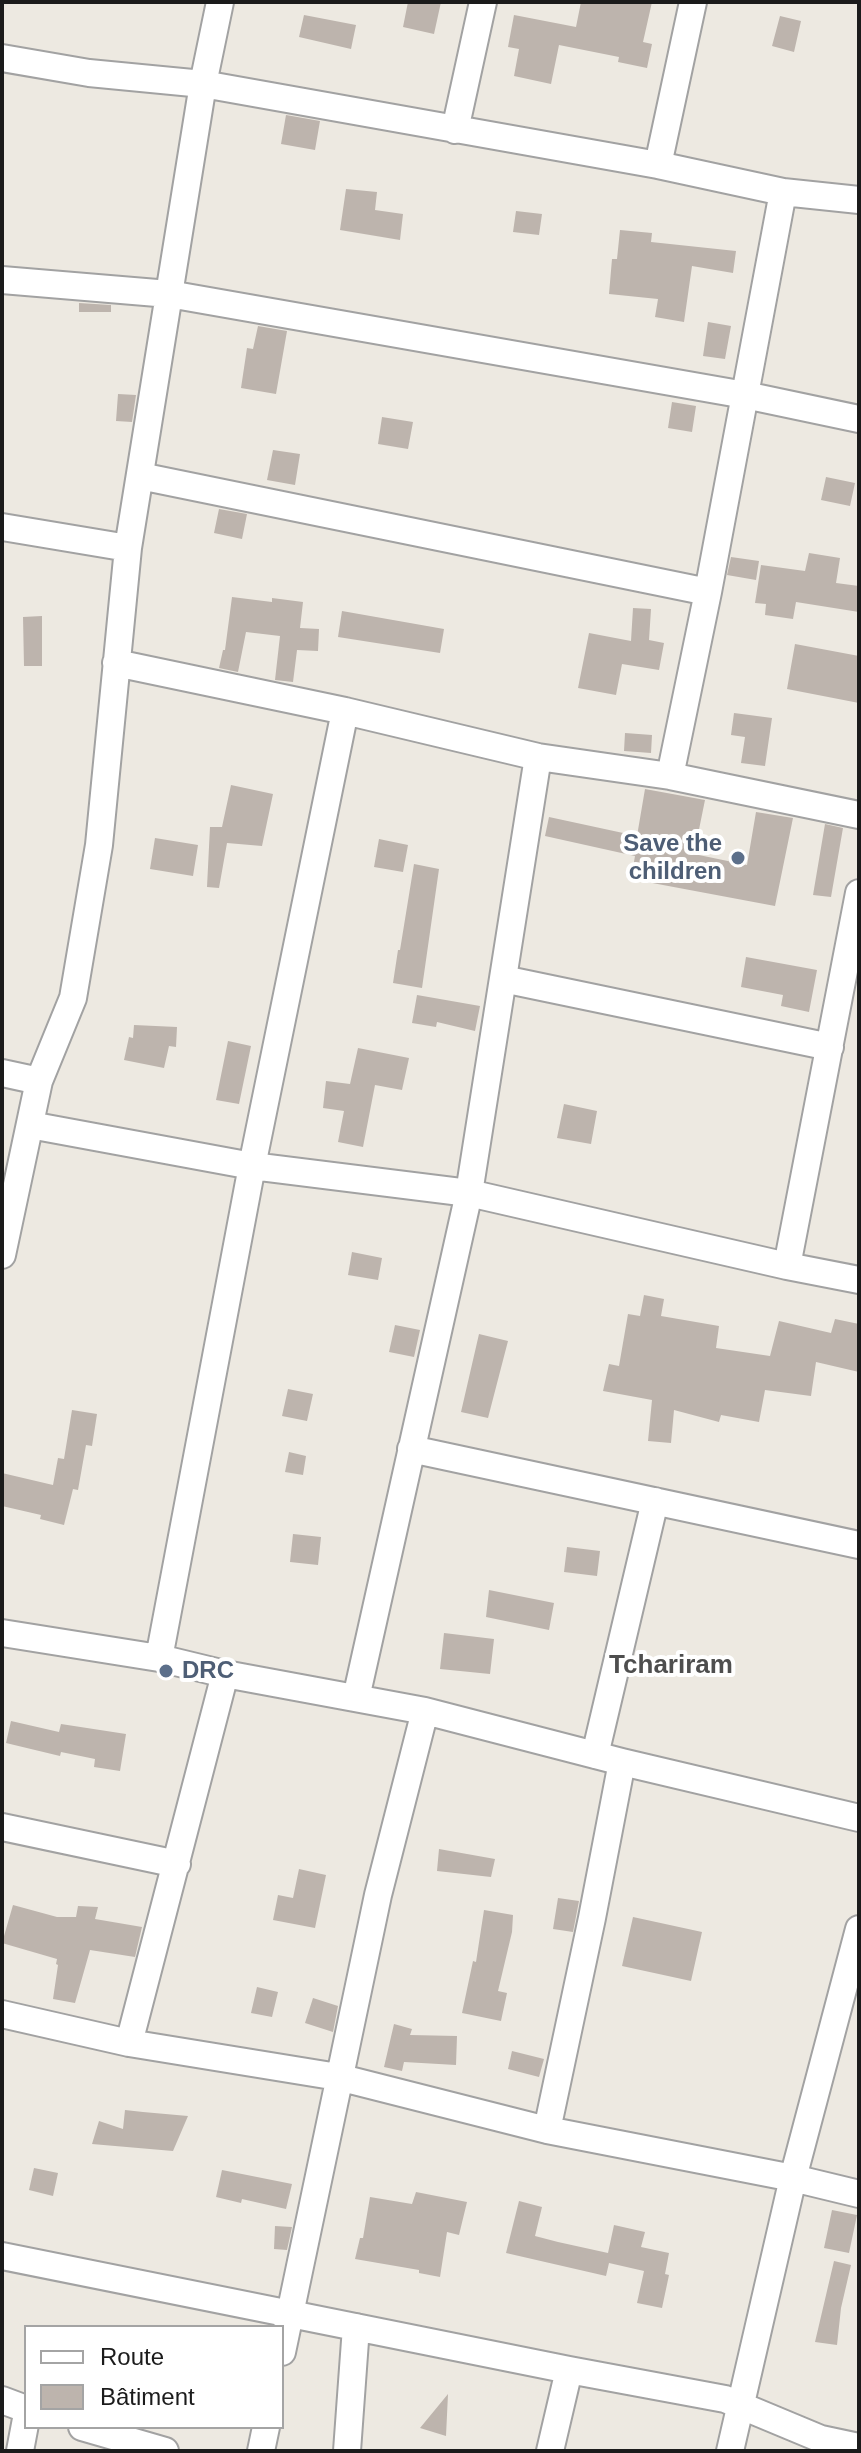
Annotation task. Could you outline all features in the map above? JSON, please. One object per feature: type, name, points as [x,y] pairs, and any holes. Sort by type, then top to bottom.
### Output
[{"type":"street","points":[[2,1255],[39,1081],[73,998],[99,845],[128,548],[203,84],[220,2]]},
{"type":"street","points":[[455,130],[483,2]]},
{"type":"street","points":[[658,165],[693,2]]},
{"type":"street","points":[[2,58],[89,73],[203,84],[658,165],[783,192],[859,200]]},
{"type":"street","points":[[670,776],[783,192]]},
{"type":"street","points":[[2,280],[169,294],[745,395],[859,419]]},
{"type":"street","points":[[140,476],[708,592]]},
{"type":"street","points":[[2,527],[128,548]]},
{"type":"street","points":[[116,663],[345,711],[538,757],[670,776],[859,815]]},
{"type":"street","points":[[159,1658],[252,1166],[345,711]]},
{"type":"street","points":[[356,1698],[469,1193],[538,757]]},
{"type":"street","points":[[787,1266],[859,893]]},
{"type":"street","points":[[503,979],[830,1047]]},
{"type":"street","points":[[2,1073],[39,1081]]},
{"type":"street","points":[[30,1125],[252,1166],[469,1193],[859,1280]]},
{"type":"street","points":[[411,1449],[859,1545]]},
{"type":"street","points":[[595,1755],[655,1501]]},
{"type":"street","points":[[2,1633],[159,1658],[225,1674],[425,1711],[859,1818]]},
{"type":"street","points":[[129,2043],[225,1674]]},
{"type":"street","points":[[284,2342],[378,1895],[425,1711]]},
{"type":"street","points":[[547,2130],[622,1762]]},
{"type":"street","points":[[2,1827],[177,1864]]},
{"type":"street","points":[[730,2451],[793,2178],[859,1929]]},
{"type":"street","points":[[2,2014],[129,2043],[338,2077],[547,2130],[793,2178],[859,2194]]},
{"type":"street","points":[[2,2256],[725,2399],[821,2439],[859,2447]]},
{"type":"street","points":[[347,2451],[356,2327]]},
{"type":"street","points":[[550,2451],[569,2370]]},
{"type":"street","points":[[2,2400],[24,2408]]},
{"type":"street","points":[[20,2451],[24,2429]]},
{"type":"street","points":[[89,2429],[165,2451]]},
{"type":"street","points":[[261,2451],[266,2429]]},
{"type":"building","points":[[408,2],[441,2],[434,34],[403,27]]},
{"type":"building","points":[[581,2],[652,2],[643,42],[652,44],[647,68],[618,62],[619,57],[559,45],[551,84],[514,76],[519,49],[508,47],[514,15],[576,27]]},
{"type":"building","points":[[304,15],[356,25],[351,49],[299,37]]},
{"type":"building","points":[[780,16],[801,21],[794,52],[772,46]]},
{"type":"building","points":[[286,115],[320,121],[315,150],[281,144]]},
{"type":"building","points":[[346,189],[377,192],[375,210],[403,214],[400,240],[340,230]]},
{"type":"building","points":[[516,211],[542,214],[539,235],[513,232]]},
{"type":"building","points":[[620,230],[652,233],[651,242],[736,251],[733,273],[692,266],[684,322],[655,317],[658,299],[609,294],[612,259],[617,259]]},
{"type":"building","points":[[79,303],[111,305],[111,312],[79,312]]},
{"type":"building","points":[[708,322],[731,326],[725,359],[703,356]]},
{"type":"building","points":[[258,326],[287,331],[276,394],[241,388],[247,348],[253,349]]},
{"type":"building","points":[[118,394],[136,395],[132,422],[116,421]]},
{"type":"building","points":[[672,402],[696,406],[692,432],[668,428]]},
{"type":"building","points":[[382,417],[413,422],[408,449],[378,444]]},
{"type":"building","points":[[273,450],[300,454],[295,485],[267,480]]},
{"type":"building","points":[[826,477],[855,483],[850,506],[821,500]]},
{"type":"building","points":[[219,509],[247,514],[242,539],[214,533]]},
{"type":"building","points":[[809,553],[840,558],[836,583],[859,586],[859,612],[796,602],[793,619],[765,615],[766,604],[755,603],[761,565],[805,571]]},
{"type":"building","points":[[731,557],[759,561],[756,580],[727,575]]},
{"type":"building","points":[[232,597],[303,602],[300,628],[319,629],[318,651],[297,650],[293,682],[275,680],[280,636],[246,632],[238,672],[219,668],[225,650]]},
{"type":"building","points":[[633,608],[651,609],[649,640],[664,643],[659,670],[622,664],[616,695],[578,688],[589,633],[631,641]]},
{"type":"building","points":[[342,611],[444,629],[440,653],[338,637]]},
{"type":"building","points":[[42,616],[42,666],[24,666],[23,617]]},
{"type":"building","points":[[795,644],[859,656],[859,703],[787,689]]},
{"type":"building","points":[[734,713],[772,718],[765,766],[741,763],[745,737],[731,735]]},
{"type":"building","points":[[625,733],[652,735],[651,753],[624,751]]},
{"type":"building","points":[[231,785],[273,794],[262,846],[227,843],[219,888],[207,887],[210,827],[222,827]]},
{"type":"building","points":[[645,789],[705,800],[694,854],[747,865],[756,812],[793,818],[775,906],[631,879],[635,856],[545,836],[549,817],[637,836]]},
{"type":"building","points":[[825,824],[843,828],[831,897],[813,895]]},
{"type":"building","points":[[155,838],[198,845],[193,876],[150,869]]},
{"type":"building","points":[[379,839],[408,845],[403,872],[374,867]]},
{"type":"building","points":[[414,864],[439,869],[422,988],[393,983]]},
{"type":"building","points":[[746,957],[817,970],[809,1012],[781,1006],[783,995],[741,987]]},
{"type":"building","points":[[417,995],[480,1006],[475,1031],[437,1022],[436,1027],[412,1023]]},
{"type":"building","points":[[134,1025],[177,1027],[176,1047],[169,1046],[164,1068],[124,1060],[129,1037],[133,1038]]},
{"type":"building","points":[[228,1041],[251,1046],[239,1104],[216,1100]]},
{"type":"building","points":[[358,1048],[409,1058],[402,1090],[375,1085],[363,1147],[338,1142],[344,1111],[323,1108],[326,1081],[350,1084]]},
{"type":"building","points":[[564,1104],[597,1111],[591,1144],[557,1138]]},
{"type":"building","points":[[352,1252],[382,1258],[378,1280],[348,1275]]},
{"type":"building","points":[[644,1295],[664,1299],[661,1316],[719,1326],[716,1348],[770,1356],[779,1321],[831,1333],[835,1319],[859,1324],[859,1372],[816,1362],[811,1396],[765,1390],[759,1422],[721,1415],[719,1422],[674,1410],[671,1443],[648,1441],[652,1400],[603,1391],[609,1364],[619,1366],[628,1314],[640,1316]]},
{"type":"building","points":[[395,1325],[420,1330],[414,1357],[389,1352]]},
{"type":"building","points":[[479,1334],[508,1341],[488,1418],[461,1412]]},
{"type":"building","points":[[288,1389],[313,1394],[307,1421],[282,1416]]},
{"type":"building","points":[[72,1410],[97,1414],[92,1446],[86,1445],[78,1490],[73,1489],[64,1525],[40,1519],[41,1515],[2,1506],[2,1473],[53,1485],[58,1458],[64,1459]]},
{"type":"building","points":[[289,1452],[306,1456],[303,1475],[285,1472]]},
{"type":"building","points":[[293,1534],[321,1537],[318,1565],[290,1562]]},
{"type":"building","points":[[567,1547],[600,1551],[597,1576],[564,1572]]},
{"type":"building","points":[[489,1590],[554,1603],[549,1630],[486,1617]]},
{"type":"building","points":[[444,1633],[494,1639],[490,1674],[440,1669]]},
{"type":"building","points":[[11,1721],[59,1732],[61,1724],[126,1734],[120,1771],[94,1767],[95,1759],[61,1752],[60,1756],[6,1743]]},
{"type":"building","points":[[439,1849],[495,1859],[491,1877],[437,1871]]},
{"type":"building","points":[[299,1869],[326,1875],[315,1928],[273,1920],[278,1895],[293,1898]]},
{"type":"building","points":[[558,1898],[579,1901],[573,1932],[553,1929]]},
{"type":"building","points":[[13,1905],[57,1917],[76,1917],[78,1906],[98,1907],[95,1919],[142,1927],[135,1957],[90,1950],[75,2003],[53,1999],[57,1959],[2,1943]]},
{"type":"building","points":[[484,1910],[513,1915],[498,1991],[507,1993],[501,2021],[462,2013],[473,1961],[476,1962]]},
{"type":"building","points":[[633,1917],[702,1932],[691,1981],[622,1966]]},
{"type":"building","points":[[257,1987],[278,1992],[272,2017],[251,2013]]},
{"type":"building","points":[[313,1998],[338,2006],[333,2032],[305,2023]]},
{"type":"building","points":[[394,2024],[412,2029],[410,2035],[457,2036],[456,2065],[404,2062],[402,2071],[384,2067]]},
{"type":"building","points":[[512,2051],[544,2059],[539,2077],[508,2069]]},
{"type":"building","points":[[125,2110],[188,2116],[173,2151],[92,2144],[99,2121],[123,2129]]},
{"type":"building","points":[[34,2168],[58,2173],[53,2196],[29,2190]]},
{"type":"building","points":[[222,2170],[292,2184],[286,2209],[242,2199],[241,2203],[216,2197]]},
{"type":"building","points":[[416,2192],[467,2202],[459,2235],[447,2232],[440,2277],[419,2273],[419,2270],[355,2259],[360,2238],[363,2238],[370,2197],[412,2204]]},
{"type":"building","points":[[519,2201],[542,2207],[535,2236],[558,2242],[608,2253],[614,2225],[645,2232],[641,2247],[669,2253],[665,2274],[669,2275],[662,2308],[637,2303],[644,2271],[609,2263],[606,2276],[506,2253]]},
{"type":"building","points":[[832,2210],[857,2215],[849,2253],[824,2248]]},
{"type":"building","points":[[275,2226],[292,2227],[287,2250],[274,2249]]},
{"type":"building","points":[[834,2261],[851,2265],[841,2308],[837,2345],[815,2342]]},
{"type":"building","points":[[448,2394],[446,2436],[420,2428]]},
{"type":"place","name":"Save the children","points":[[738,858]]},
{"type":"place","name":"DRC","points":[[166,1671]]},
{"type":"district","name":"Tchariram","points":[[671,1666]]}]
